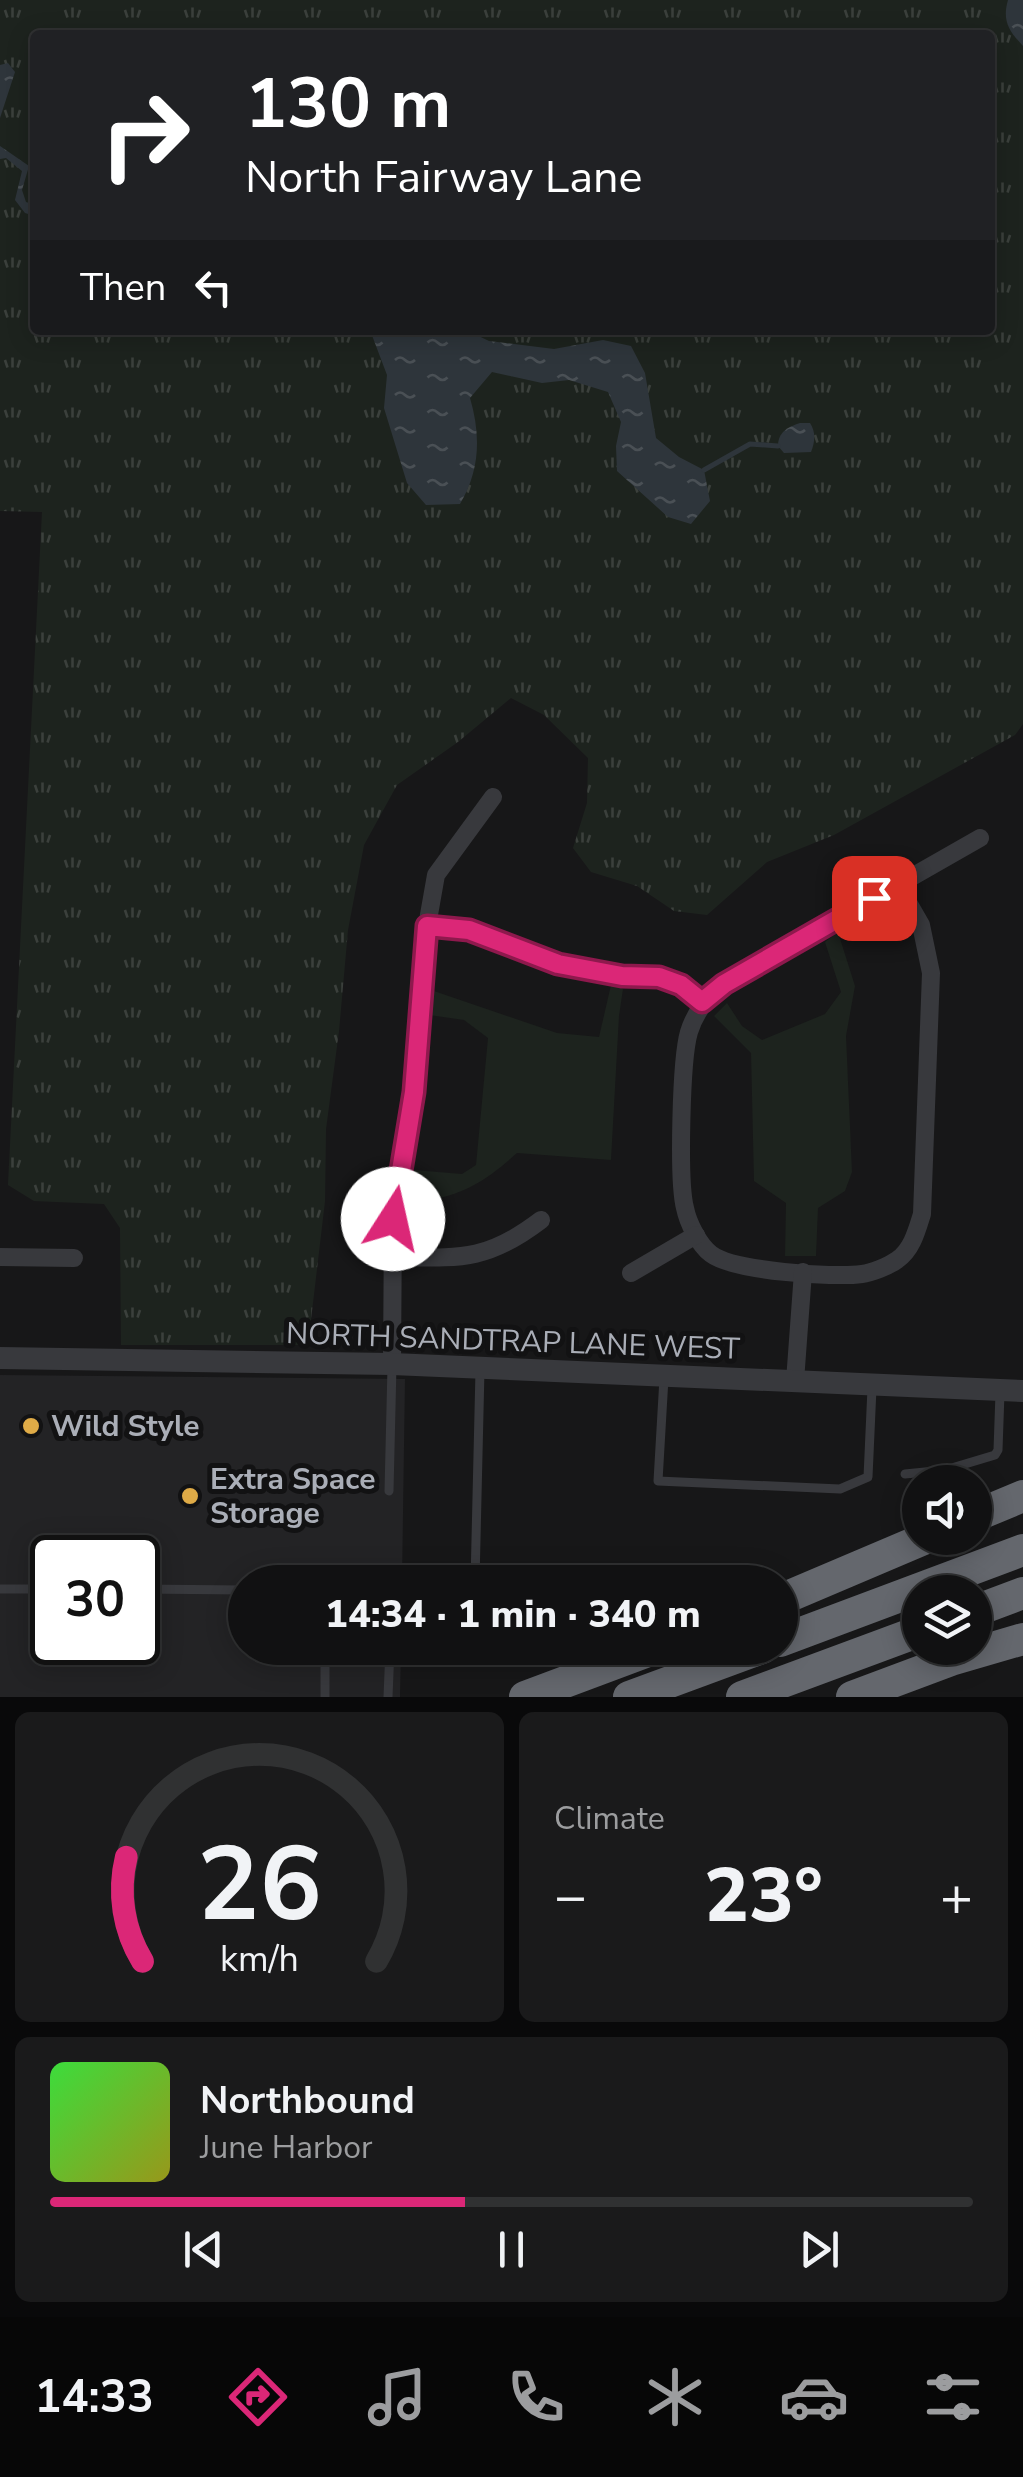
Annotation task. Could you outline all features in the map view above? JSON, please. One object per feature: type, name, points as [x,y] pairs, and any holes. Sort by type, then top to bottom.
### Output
[{"type":"highway","points":[[992,1509],[1023,1496]]},
{"type":"highway","points":[[798,1592],[902,1548]]},
{"type":"highway","points":[[798,1634],[1023,1550]]},
{"type":"highway","points":[[992,1605],[1023,1593]]},
{"type":"highway","points":[[742,1697],[902,1638]]},
{"type":"highway","points":[[852,1697],[1023,1639]]},
{"type":"highway","points":[[525,1697],[611,1665]]},
{"type":"highway","points":[[629,1697],[716,1665]]},
{"type":"street","points":[[392,1364],[393,1219],[414,1092],[427,926],[436,875],[493,797]]},
{"type":"street","points":[[898,885],[921,925],[931,972],[922,1214],[914,1240],[899,1259],[863,1274],[759,1270],[730,1264],[711,1254],[696,1235],[684,1207],[682,1136],[688,1034],[702,1002],[724,984],[980,838]]},
{"type":"street","points":[[427,926],[469,930],[558,964],[622,976],[659,977],[681,985],[702,1002]]},
{"type":"street","points":[[393,1257],[458,1258],[489,1252],[512,1242],[541,1220]]},
{"type":"street","points":[[631,1274],[696,1235]]},
{"type":"street","points":[[0,1257],[74,1258]]},
{"type":"street","points":[[795,1382],[803,1272]]},
{"type":"street","name":"NORTH SANDTRAP LANE WEST","points":[[0,1358],[392,1364],[1012,1391]]},
{"type":"lane","points":[[390,1492],[392,1364]]},
{"type":"lane","points":[[475,1565],[480,1368]]},
{"type":"lane","points":[[664,1376],[658,1481],[786,1487],[840,1489],[868,1477],[872,1385]]},
{"type":"lane","points":[[961,1465],[994,1455],[998,1450],[1012,1391]]},
{"type":"lane","points":[[0,1589],[30,1589]]},
{"type":"lane","points":[[160,1589],[228,1590]]},
{"type":"lane","points":[[325,1665],[325,1697]]},
{"type":"lane","points":[[388,1697],[389,1665]]},
{"type":"shaded area","points":[[0,1375],[405,1379],[402,1565],[228,1565],[228,1665],[401,1665],[400,1697],[0,1697]]},
{"type":"green space","points":[[0,0],[1023,0],[1023,724],[1015,735],[834,835],[767,862],[707,915],[674,911],[637,886],[591,872],[573,848],[587,803],[588,758],[544,715],[511,698],[397,785],[364,845],[348,930],[326,1129],[325,1201],[308,1345],[121,1345],[120,1228],[104,1204],[34,1201],[8,1185],[42,512],[0,511]]},
{"type":"green space","points":[[838,932],[855,986],[846,1036],[852,1172],[845,1191],[818,1208],[816,1256],[785,1256],[786,1203],[754,1181],[751,1053],[714,1016],[727,1003],[742,1026],[762,1040],[825,1014],[841,992],[825,942]]},
{"type":"green space","points":[[611,985],[623,989],[611,1160],[517,1153],[478,1183],[433,1199],[423,1234],[404,1249],[401,1222],[414,1170],[462,1174],[476,1165],[488,1038],[464,1020],[429,1015],[431,990],[557,1033],[599,1037]]},
{"type":"water","points":[[1008,0],[1023,0],[1023,46],[1008,25]]},
{"type":"water","points":[[8,63],[15,72],[0,118],[0,65]]},
{"type":"water","points":[[0,146],[29,166],[22,190],[30,203],[30,214],[15,200],[22,171],[6,158],[0,159]]},
{"type":"water","points":[[372,335],[476,335],[489,341],[554,349],[603,340],[631,346],[645,373],[656,438],[679,457],[704,470],[710,501],[691,524],[668,517],[617,471],[616,446],[621,422],[608,392],[569,380],[542,383],[492,372],[470,398],[477,452],[467,491],[460,504],[426,505],[407,483],[384,408],[387,375]]},
{"type":"water","points":[[800,423],[812,426],[811,452],[784,453],[778,446],[780,437]]},
{"type":"waterway","points":[[704,470],[750,444],[778,446]]},
{"type":"place","name":"Wild Style","points":[[31,1426]]},
{"type":"place","name":"Extra Space Storage","points":[[190,1496]]},
{"type":"route","points":[[393,1219],[414,1092],[427,926],[469,930],[558,964],[622,976],[659,977],[681,985],[702,1002],[724,984],[874,898]]}]
